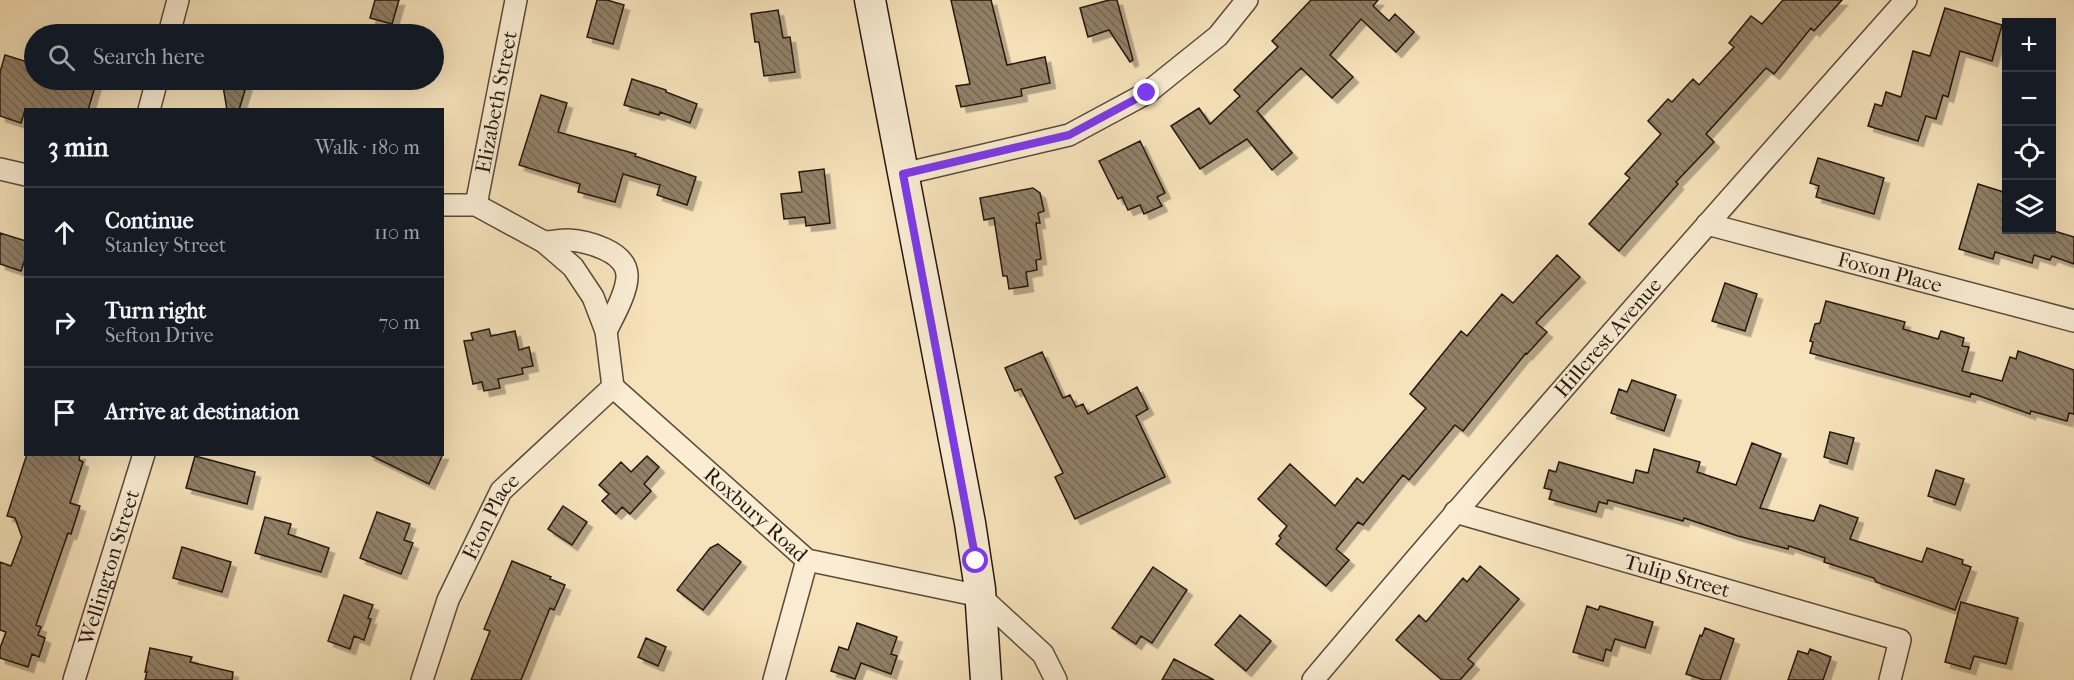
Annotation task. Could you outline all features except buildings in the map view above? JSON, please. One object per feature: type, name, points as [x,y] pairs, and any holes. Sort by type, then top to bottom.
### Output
[{"type":"main road","points":[[870,0],[970,523],[980,596],[986,680]]},
{"type":"street","points":[[172,24],[178,0]]},
{"type":"street","name":"Elizabeth Street","points":[[477,205],[516,0]]},
{"type":"street","points":[[903,174],[1069,135],[1147,93],[1218,36],[1247,0]]},
{"type":"street","name":"Hillcrest Avenue","points":[[1313,680],[1455,512],[1906,0]]},
{"type":"street","points":[[150,108],[154,90]]},
{"type":"street","points":[[0,169],[24,175]]},
{"type":"street","points":[[444,205],[477,205],[544,242],[573,267],[593,297],[606,331],[612,387]]},
{"type":"street","name":"Foxon Place","points":[[1707,224],[2074,321]]},
{"type":"street","points":[[544,242],[569,240],[600,248],[615,254],[622,260],[627,277],[619,304],[606,331]]},
{"type":"street","name":"Roxbury Road","points":[[612,387],[807,560],[980,596]]},
{"type":"street","name":"Eton Place","points":[[422,680],[448,600],[501,491],[612,387]]},
{"type":"street","name":"Wellington Street","points":[[74,680],[143,456]]},
{"type":"street","name":"Tulip Street","points":[[1455,512],[1900,640],[1890,680]]},
{"type":"street","points":[[774,680],[807,560]]},
{"type":"street","points":[[980,596],[1042,654],[1056,680]]},
{"type":"route","points":[[976,561],[903,174],[1069,135],[1147,93]]}]
